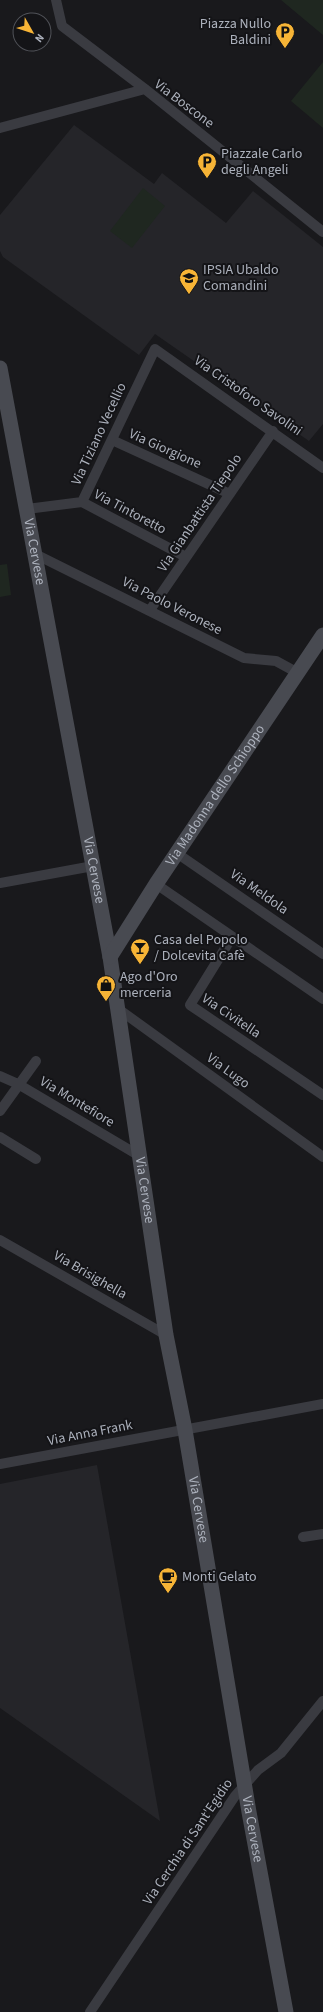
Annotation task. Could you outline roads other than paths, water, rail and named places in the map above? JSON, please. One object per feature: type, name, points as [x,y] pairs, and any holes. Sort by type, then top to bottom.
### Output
[{"type":"main road","name":"Via Cervese","points":[[0,368],[110,957],[138,1155],[166,1335],[185,1430],[245,1783],[286,2012]]},
{"type":"main road","name":"Via Madonna dello Schioppo","points":[[110,957],[156,884],[178,854],[323,635]]},
{"type":"street","points":[[56,0],[62,26],[145,89]]},
{"type":"street","name":"Via Boscone","points":[[0,128],[145,89],[323,232]]},
{"type":"street","name":"Via Cristoforo Savolini","points":[[155,349],[273,431],[323,468]]},
{"type":"street","name":"Via Tiziano Vecellio","points":[[26,509],[82,502],[155,349]]},
{"type":"street","name":"Via Gianbattista Tiepolo","points":[[150,610],[273,431]]},
{"type":"street","name":"Via Giorgione","points":[[112,440],[230,494]]},
{"type":"street","name":"Via Tintoretto","points":[[82,502],[186,557]]},
{"type":"street","name":"Via Paolo Veronese","points":[[35,554],[244,658],[276,661],[298,673]]},
{"type":"street","name":"Via Meldola","points":[[178,854],[323,954]]},
{"type":"street","points":[[0,883],[93,866]]},
{"type":"street","points":[[156,884],[323,999]]},
{"type":"street","name":"Via Civitella","points":[[232,937],[190,1005],[323,1095]]},
{"type":"street","name":"Via Lugo","points":[[117,1008],[321,1152]]},
{"type":"street","points":[[0,1111],[36,1061]]},
{"type":"street","name":"Via Montefiore","points":[[0,1076],[18,1084],[138,1155]]},
{"type":"street","points":[[0,1137],[36,1159]]},
{"type":"street","name":"Via Brisighella","points":[[0,1240],[166,1335]]},
{"type":"street","name":"Via Anna Frank","points":[[0,1464],[323,1404]]},
{"type":"street","points":[[303,1537],[323,1534]]},
{"type":"street","name":"Via Cerchia di Sant'Egidio","points":[[90,2012],[245,1783],[281,1753],[323,1700]]},
{"type":"place","name":"Piazza Nullo Baldini","points":[[285,49]]},
{"type":"place","name":"Piazzale Carlo degli Angeli","points":[[207,179]]},
{"type":"place","name":"IPSIA Ubaldo Comandini","points":[[189,295]]},
{"type":"place","name":"Casa del Popolo / Dolcevita Cafè","points":[[140,965]]},
{"type":"place","name":"Ago d'Oro merceria","points":[[106,1002]]},
{"type":"place","name":"Monti Gelato","points":[[168,1594]]}]
